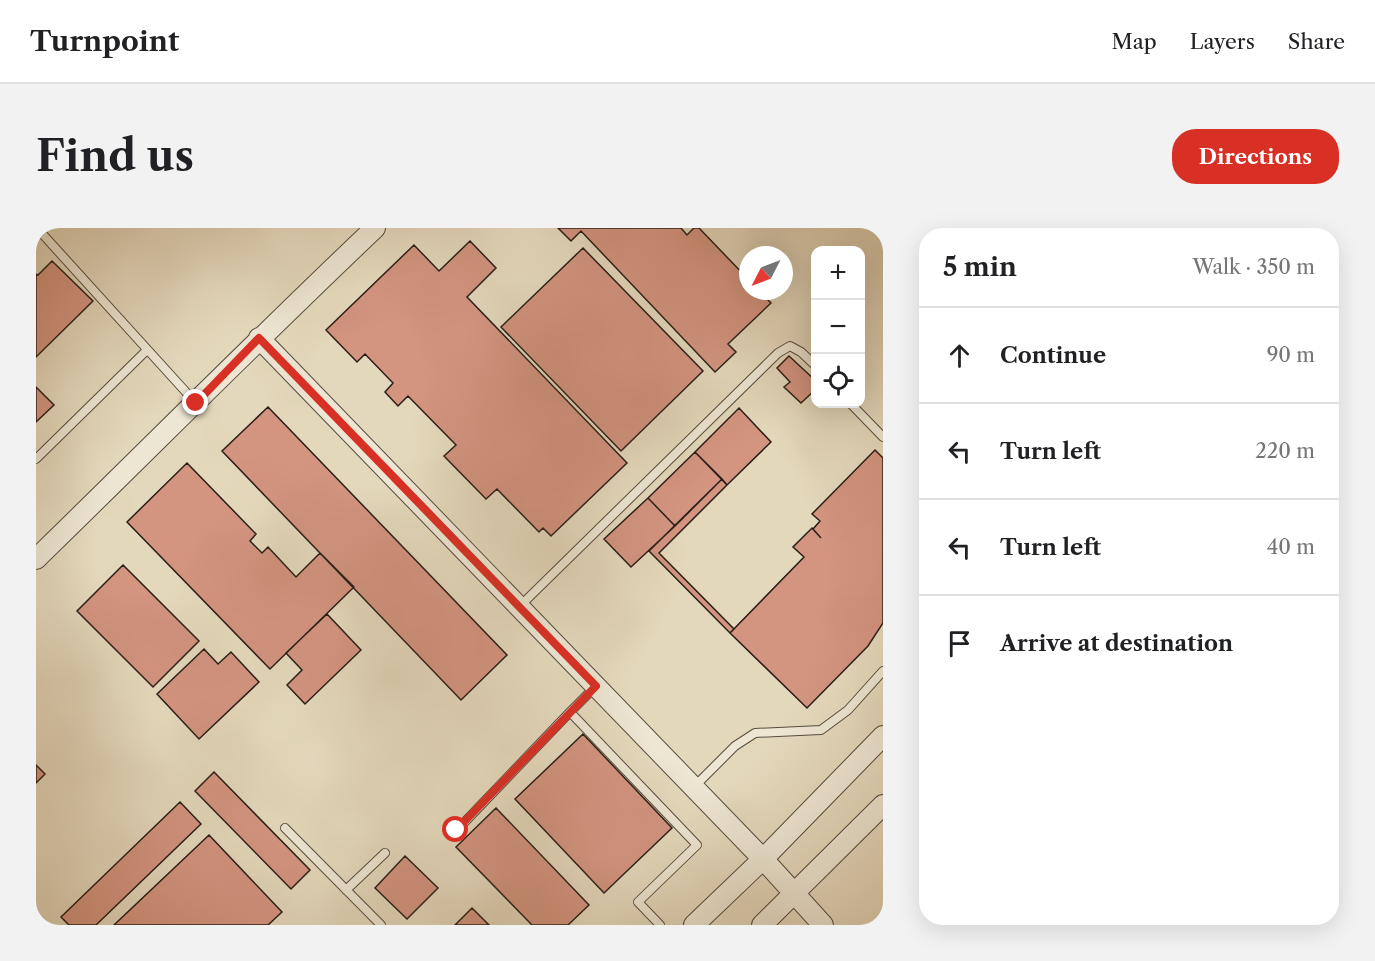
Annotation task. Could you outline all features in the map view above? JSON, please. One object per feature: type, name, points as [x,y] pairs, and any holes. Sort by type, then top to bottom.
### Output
[{"type":"street","points":[[36,559],[196,403],[259,338],[375,228]]},
{"type":"street","points":[[259,338],[694,787],[823,925]]},
{"type":"street","points":[[694,925],[883,735]]},
{"type":"street","points":[[762,925],[883,805]]},
{"type":"lane","points":[[38,228],[196,403]]},
{"type":"lane","points":[[519,607],[778,353],[790,346],[811,361]]},
{"type":"lane","points":[[36,459],[147,350]]},
{"type":"lane","points":[[855,408],[883,437]]},
{"type":"lane","points":[[694,787],[735,746],[754,733],[821,730],[848,710],[883,671]]},
{"type":"lane","points":[[456,830],[596,686]]},
{"type":"lane","points":[[570,712],[697,845],[638,902],[660,925]]},
{"type":"lane","points":[[285,828],[381,925]]},
{"type":"lane","points":[[346,890],[385,853]]},
{"type":"building","points":[[558,228],[681,228],[687,235],[694,228],[699,228],[739,270],[739,300],[768,300],[771,303],[728,344],[736,352],[715,372],[581,231],[571,241]]},
{"type":"building","points":[[470,241],[496,268],[467,297],[627,463],[551,536],[543,528],[539,532],[497,489],[486,499],[444,456],[456,445],[408,396],[398,406],[385,392],[393,383],[365,354],[357,362],[326,330],[414,245],[439,271]]},
{"type":"building","points":[[583,248],[703,371],[621,451],[501,327]]},
{"type":"building","points":[[52,261],[93,301],[36,357],[36,274],[38,275]]},
{"type":"building","points":[[789,356],[811,376],[811,394],[801,403],[784,387],[790,382],[777,368]]},
{"type":"building","points":[[36,387],[54,405],[36,422]]},
{"type":"building","points":[[268,407],[507,655],[461,700],[222,451]]},
{"type":"building","points":[[739,408],[771,442],[727,485],[695,452]]},
{"type":"building","points":[[875,450],[883,458],[883,623],[868,646],[807,708],[730,633],[804,557],[793,547],[812,528],[821,538],[813,529],[820,521],[812,514]]},
{"type":"building","points":[[695,452],[722,479],[675,526],[648,498]]},
{"type":"building","points":[[187,463],[256,534],[250,541],[262,553],[268,547],[296,577],[320,553],[354,587],[270,669],[127,522]]},
{"type":"building","points":[[722,479],[727,485],[659,553],[734,629],[730,633],[649,551]]},
{"type":"building","points":[[648,498],[675,526],[631,567],[604,539]]},
{"type":"building","points":[[123,565],[199,641],[153,687],[77,611]]},
{"type":"building","points":[[327,614],[361,650],[305,704],[287,685],[302,670],[286,653]]},
{"type":"building","points":[[204,649],[218,664],[231,652],[259,682],[199,739],[157,694]]},
{"type":"building","points":[[583,734],[672,828],[604,893],[515,799]]},
{"type":"building","points":[[36,765],[45,774],[36,783]]},
{"type":"building","points":[[214,772],[310,870],[291,889],[195,791]]},
{"type":"building","points":[[180,802],[201,824],[96,925],[69,925],[61,917]]},
{"type":"building","points":[[496,808],[589,905],[568,925],[532,925],[456,847]]},
{"type":"building","points":[[209,835],[282,912],[268,925],[114,925]]},
{"type":"building","points":[[405,856],[438,888],[407,919],[375,888]]},
{"type":"building","points":[[472,908],[489,925],[455,925]]},
{"type":"route","points":[[196,403],[259,338],[596,686],[456,830]]}]
